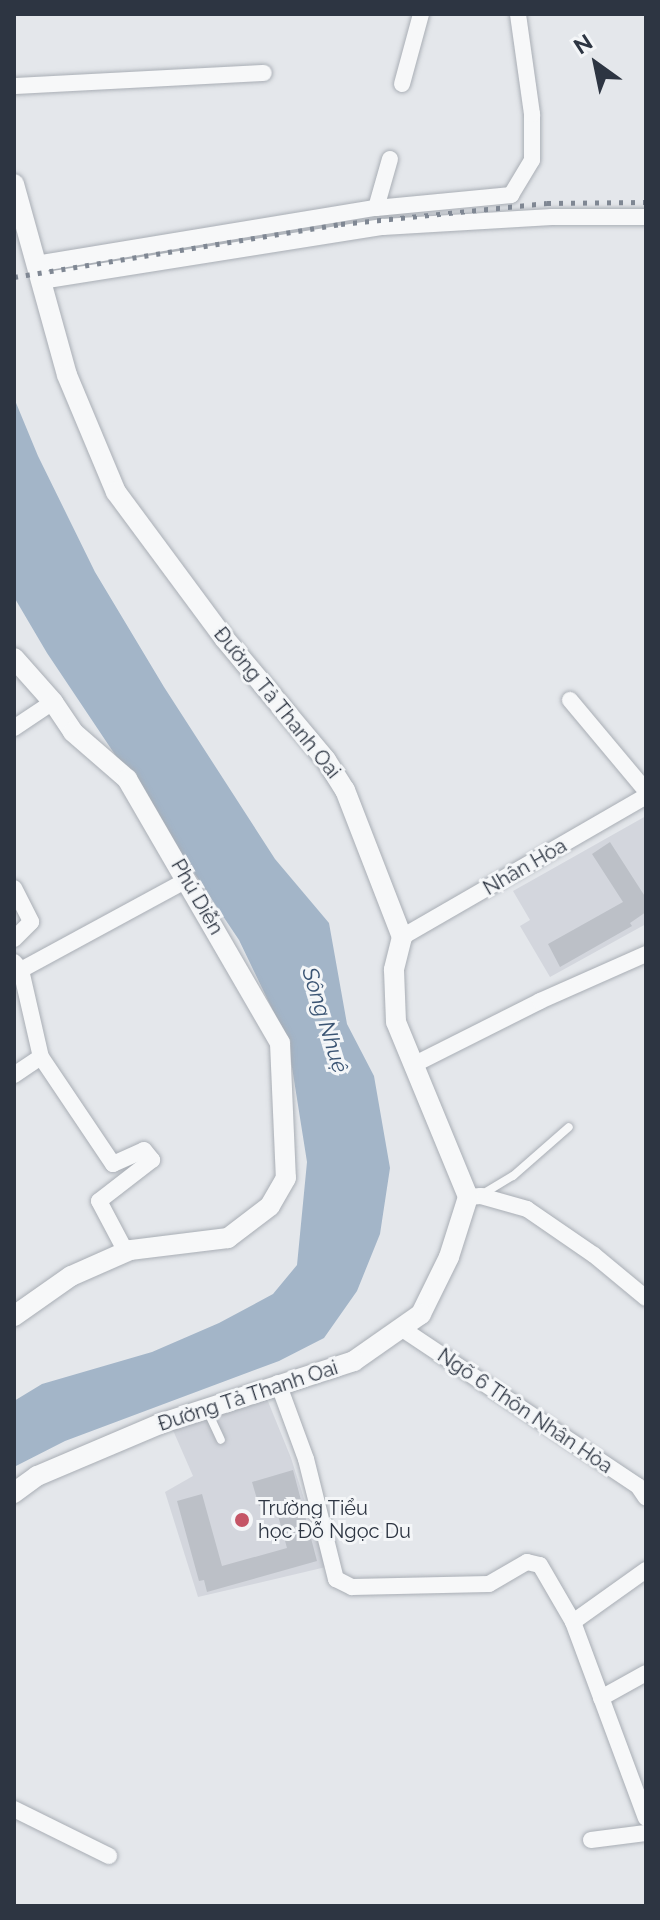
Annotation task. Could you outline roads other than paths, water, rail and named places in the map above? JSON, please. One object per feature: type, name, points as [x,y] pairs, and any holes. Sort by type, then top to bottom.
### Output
[{"type":"street","points":[[402,84],[421,14]]},
{"type":"street","points":[[39,272],[376,208],[511,195],[532,160],[532,114],[518,14]]},
{"type":"street","points":[[14,86],[264,73]]},
{"type":"street","points":[[376,208],[390,159]]},
{"type":"street","name":"Đường Tả Thanh Oai","points":[[14,184],[67,375],[116,492],[224,638],[326,760],[345,790],[402,937]]},
{"type":"street","points":[[39,272],[383,227],[520,218],[646,217]]},
{"type":"street","name":"Phú Diễn","points":[[14,658],[53,702],[73,732],[127,779],[280,1043],[286,1178],[270,1206],[228,1238],[126,1252]]},
{"type":"street","points":[[570,700],[646,794]]},
{"type":"street","points":[[14,728],[53,702]]},
{"type":"street","name":"Nhân Hòa","points":[[402,937],[646,794]]},
{"type":"street","points":[[14,1316],[71,1276],[126,1252],[99,1201],[152,1160],[144,1150],[113,1164],[41,1057],[18,966],[187,880]]},
{"type":"street","points":[[14,888],[31,922],[14,939]]},
{"type":"street","points":[[402,937],[394,970],[396,1022],[474,1196],[527,1209],[643,1291]]},
{"type":"street","points":[[413,1065],[643,959]]},
{"type":"street","points":[[14,1075],[41,1057]]},
{"type":"street","name":"Đường Tả Thanh Oai","points":[[14,1493],[37,1476],[206,1408],[354,1361],[421,1314],[474,1196]]},
{"type":"street","name":"Ngõ 6 Thôn Nhân Hòa","points":[[401,1328],[638,1486],[646,1498]]},
{"type":"street","points":[[278,1383],[306,1459],[332,1568],[340,1583],[352,1587],[489,1584],[531,1562],[540,1565],[552,1580],[573,1622],[646,1818]]},
{"type":"street","points":[[573,1622],[646,1570]]},
{"type":"street","points":[[601,1698],[646,1673]]},
{"type":"street","points":[[14,1809],[109,1856]]},
{"type":"street","points":[[591,1840],[646,1833]]},
{"type":"lane","points":[[474,1196],[513,1176],[569,1127]]},
{"type":"lane","points":[[206,1408],[221,1440]]},
{"type":"water","name":"Sông Nhuệ","points":[[14,398],[38,456],[95,572],[164,687],[275,859],[329,923],[347,1024],[374,1076],[390,1168],[380,1234],[357,1291],[324,1338],[279,1361],[65,1441],[14,1467],[14,1401],[42,1384],[152,1352],[219,1323],[273,1294],[297,1265],[307,1162],[288,1042],[239,940],[47,653],[14,597]]},
{"type":"railway","points":[[14,277],[341,224],[547,203],[646,202]]},
{"type":"place","name":"Trường Tiểu học Đỗ Ngọc Du","points":[[242,1520]]}]
